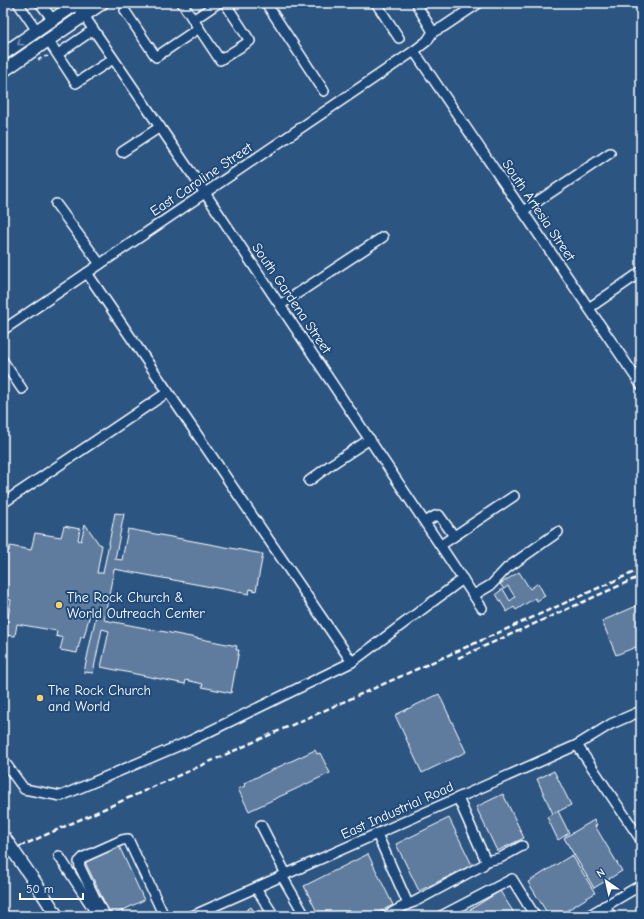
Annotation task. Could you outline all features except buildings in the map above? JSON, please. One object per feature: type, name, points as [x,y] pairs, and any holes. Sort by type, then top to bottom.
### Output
[{"type":"main road","points":[[6,76],[48,40],[102,3]]},
{"type":"main road","points":[[3,54],[77,4]]},
{"type":"main road","points":[[3,836],[57,916]]},
{"type":"street","points":[[18,3],[37,31]]},
{"type":"street","points":[[40,3],[53,20]]},
{"type":"street","points":[[182,3],[220,60],[250,41],[226,6],[226,3]]},
{"type":"street","points":[[193,20],[218,3]]},
{"type":"street","points":[[266,3],[324,91]]},
{"type":"street","points":[[376,3],[399,38]]},
{"type":"street","name":"East Caroline Street","points":[[3,330],[414,51],[427,41],[433,32],[479,3]]},
{"type":"street","name":"South Gardena Street","points":[[77,4],[482,608]]},
{"type":"street","points":[[418,7],[433,32]]},
{"type":"street","points":[[125,11],[156,56],[198,28]]},
{"type":"street","points":[[58,54],[93,30]]},
{"type":"street","points":[[48,40],[76,83],[113,59]]},
{"type":"street","name":"South Artesia Street","points":[[414,51],[641,385]]},
{"type":"street","points":[[122,152],[160,127]]},
{"type":"street","points":[[523,210],[610,153]]},
{"type":"street","points":[[56,204],[100,264]]},
{"type":"street","points":[[280,305],[383,237]]},
{"type":"street","points":[[589,308],[641,272]]},
{"type":"street","points":[[87,273],[352,662]]},
{"type":"street","points":[[3,361],[22,389]]},
{"type":"street","points":[[3,503],[168,392]]},
{"type":"street","points":[[308,481],[370,439]]},
{"type":"street","points":[[440,545],[514,496]]},
{"type":"street","points":[[425,522],[439,515],[454,536]]},
{"type":"street","points":[[474,595],[491,585],[506,568],[558,532]]},
{"type":"street","points":[[3,760],[24,789],[61,796],[192,740],[352,662],[463,579]]},
{"type":"street","name":"East Industrial Road","points":[[199,915],[284,875],[577,745],[611,724],[641,711]]},
{"type":"street","points":[[577,745],[641,840]]},
{"type":"street","points":[[458,798],[486,861]]},
{"type":"street","points":[[261,825],[304,916]]},
{"type":"street","points":[[377,834],[408,904]]},
{"type":"street","points":[[106,916],[94,898],[79,862],[84,857],[122,840],[128,839],[164,916]]},
{"type":"street","points":[[386,916],[483,865],[486,861],[500,858],[522,846]]},
{"type":"street","points":[[59,856],[98,916]]},
{"type":"street","points":[[441,916],[512,879],[535,916]]},
{"type":"street","points":[[588,916],[641,884]]},
{"type":"street","points":[[256,888],[274,916]]},
{"type":"street","points":[[604,906],[611,916]]},
{"type":"path","points":[[37,61],[43,57],[58,54]]},
{"type":"path","points":[[3,84],[6,76]]},
{"type":"railway","points":[[3,854],[641,569]]},
{"type":"railway","points":[[458,658],[641,576]]},
{"type":"place","name":"The Rock Church & World Outreach Center","points":[[59,605]]},
{"type":"place","name":"The Rock Church and World","points":[[40,698]]}]
